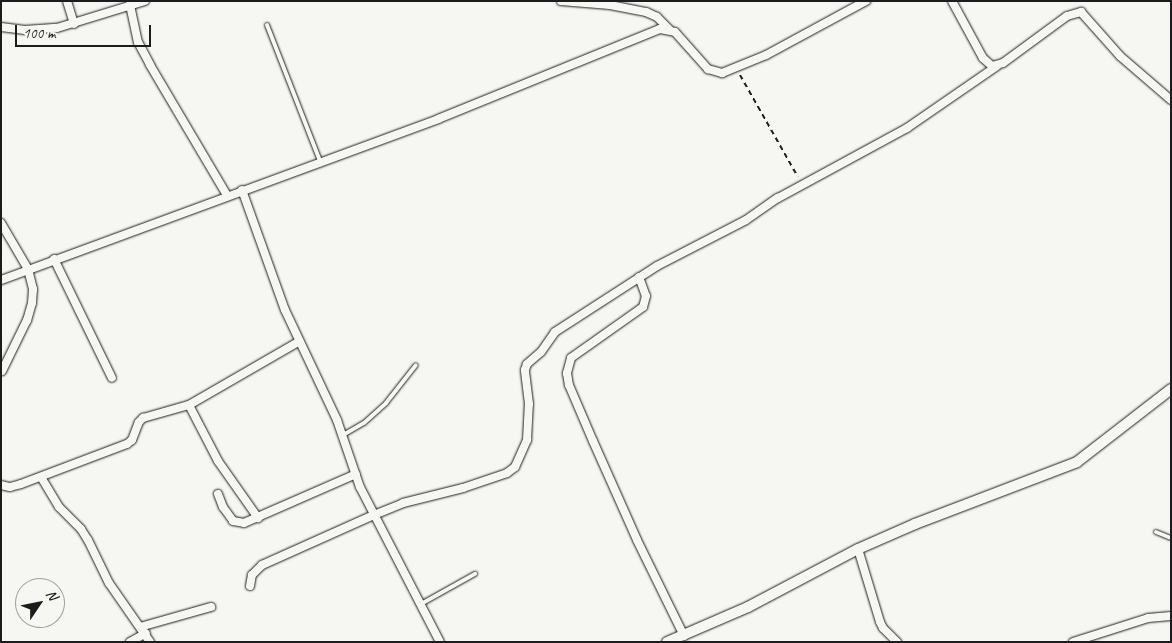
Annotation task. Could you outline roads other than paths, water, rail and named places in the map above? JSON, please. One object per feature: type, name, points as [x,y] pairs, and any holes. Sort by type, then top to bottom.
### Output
[{"type":"street","points":[[68,1],[74,24]]},
{"type":"street","points":[[1,27],[25,30],[74,24],[145,1]]},
{"type":"street","points":[[560,1],[610,5],[646,12],[656,16],[670,30],[681,37],[708,69],[722,72],[737,68],[866,1]]},
{"type":"street","points":[[952,1],[983,58],[992,66],[997,66]]},
{"type":"street","points":[[130,5],[138,42],[227,195]]},
{"type":"street","points":[[250,586],[252,575],[262,565],[403,502],[463,488],[495,478],[515,467],[527,440],[529,423],[525,378],[527,364],[541,352],[555,332],[639,277],[746,220],[778,198],[907,128],[1068,16],[1081,12],[1120,56],[1151,85],[1171,100]]},
{"type":"street","points":[[1,280],[227,195],[438,119],[646,34],[660,29],[670,30]]},
{"type":"street","points":[[242,190],[298,342],[343,435],[356,474],[374,515],[440,642]]},
{"type":"street","points":[[1,223],[28,269],[33,289],[32,303],[19,340],[2,371]]},
{"type":"street","points":[[54,259],[112,378]]},
{"type":"street","points":[[639,277],[646,296],[643,307],[571,358],[567,373],[569,385],[614,487],[684,636]]},
{"type":"street","points":[[1,485],[10,487],[41,477],[127,444],[132,440],[139,422],[143,418],[189,405],[298,342]]},
{"type":"street","points":[[667,642],[757,603],[858,549],[915,524],[1077,462],[1171,389]]},
{"type":"street","points":[[189,405],[218,461],[258,518]]},
{"type":"street","points":[[218,494],[223,508],[233,521],[244,523],[356,474]]},
{"type":"street","points":[[41,477],[59,507],[81,529],[109,583],[150,642]]},
{"type":"street","points":[[858,549],[880,622],[897,642]]},
{"type":"street","points":[[130,642],[143,630],[211,607]]},
{"type":"street","points":[[1073,642],[1148,618],[1171,616]]},
{"type":"lane","points":[[267,26],[320,161]]},
{"type":"lane","points":[[343,435],[364,423],[386,403],[416,365]]},
{"type":"lane","points":[[1156,532],[1171,538]]},
{"type":"lane","points":[[421,604],[475,574]]}]
